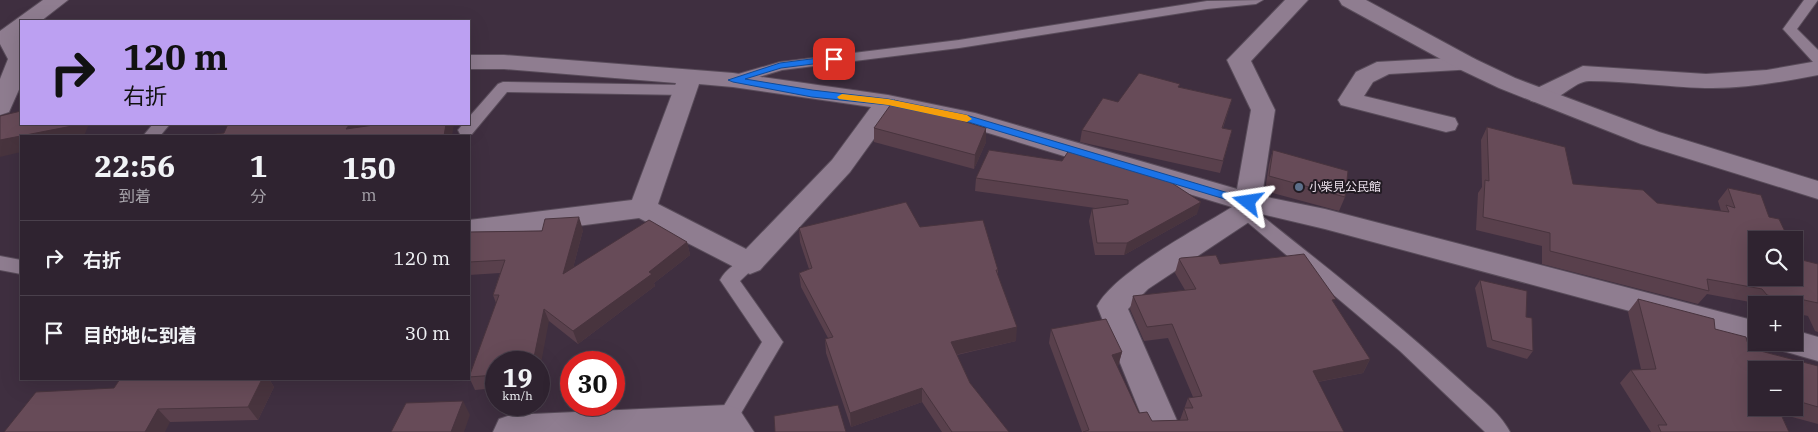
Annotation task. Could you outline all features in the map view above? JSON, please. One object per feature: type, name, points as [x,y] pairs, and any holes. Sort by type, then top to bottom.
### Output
[{"type":"street","points":[[28,20],[57,0]]},
{"type":"street","points":[[1165,432],[1112,306],[1138,281],[1247,206],[1263,110],[1239,60],[1297,0]]},
{"type":"street","points":[[1350,0],[1467,64],[1540,96],[1650,138],[1818,190]]},
{"type":"street","points":[[20,27],[7,36],[20,59],[0,109],[20,109]]},
{"type":"street","points":[[470,62],[504,62],[688,83],[733,80],[812,94],[888,102],[966,118],[1247,206],[1325,219],[1748,331]]},
{"type":"street","points":[[1446,124],[1350,100],[1364,77],[1385,67],[1467,64]]},
{"type":"street","points":[[1540,96],[1583,73],[1706,81],[1767,77],[1818,68]]},
{"type":"street","points":[[643,208],[688,83]]},
{"type":"street","points":[[470,230],[643,208],[750,263],[840,166],[888,102]]},
{"type":"street","points":[[1803,345],[1818,349]]},
{"type":"street","points":[[510,432],[511,429],[732,426]]},
{"type":"lane","points":[[733,80],[780,66],[959,44],[1208,5],[1256,0]]},
{"type":"lane","points":[[1811,0],[1790,29],[1818,59]]},
{"type":"lane","points":[[466,130],[503,87],[688,83]]},
{"type":"lane","points":[[152,135],[161,125]]},
{"type":"lane","points":[[1247,206],[1473,404],[1500,432]]},
{"type":"lane","points":[[0,263],[20,267]]},
{"type":"lane","points":[[732,426],[773,342],[729,280],[750,263]]},
{"type":"building","points":[[1139,73],[1180,84],[1178,87],[1232,99],[1222,128],[1232,130],[1223,161],[1082,130],[1103,98],[1118,102]]},
{"type":"building","points":[[894,100],[986,128],[975,155],[874,128]]},
{"type":"building","points":[[20,111],[20,125],[72,125],[0,140],[0,116]]},
{"type":"building","points":[[228,125],[349,125],[346,129],[374,125],[446,125],[444,135],[208,135],[224,133]]},
{"type":"building","points":[[1487,127],[1565,147],[1573,184],[1643,190],[1657,203],[1729,212],[1726,205],[1735,208],[1728,188],[1761,195],[1769,217],[1779,219],[1785,231],[1748,231],[1748,286],[1803,286],[1803,260],[1818,264],[1818,303],[1803,300],[1803,296],[1771,296],[1767,295],[1762,289],[1707,279],[1709,291],[1550,251],[1550,233],[1483,217],[1485,180],[1489,181]]},
{"type":"building","points":[[1071,147],[1155,172],[1201,202],[1127,243],[1097,243],[1092,209],[1128,204],[1128,200],[976,178],[989,150],[1062,161]]},
{"type":"building","points":[[1273,150],[1348,171],[1345,197],[1269,176]]},
{"type":"building","points":[[906,202],[920,227],[983,220],[998,270],[996,270],[1017,327],[951,342],[970,383],[1009,432],[952,432],[922,388],[850,413],[825,339],[833,337],[799,273],[812,268],[799,228]]},
{"type":"building","points":[[579,217],[563,274],[649,220],[687,242],[649,272],[652,274],[573,331],[544,309],[535,351],[485,351],[485,376],[470,377],[499,295],[493,295],[505,260],[470,262],[470,232],[542,231],[545,219]]},
{"type":"building","points":[[1304,254],[1336,299],[1332,300],[1370,359],[1313,371],[1344,432],[1083,432],[1089,430],[1051,329],[1106,319],[1122,352],[1112,355],[1139,413],[1147,412],[1152,421],[1188,420],[1184,408],[1193,408],[1188,398],[1202,396],[1172,324],[1147,327],[1133,296],[1196,289],[1179,259],[1181,258],[1216,255],[1220,264]]},
{"type":"building","points":[[1480,280],[1527,291],[1526,317],[1532,318],[1533,351],[1492,340]]},
{"type":"building","points":[[1638,299],[1714,319],[1715,329],[1746,337],[1748,351],[1760,351],[1799,361],[1748,361],[1748,416],[1782,416],[1789,432],[1661,432],[1658,425],[1667,425],[1631,370],[1656,369]]},
{"type":"building","points":[[1803,362],[1818,366],[1818,407],[1803,403]]},
{"type":"building","points":[[119,380],[262,380],[248,407],[158,409],[145,432],[4,432],[36,392],[114,388]]},
{"type":"building","points":[[463,401],[451,432],[391,432],[406,403]]},
{"type":"building","points":[[838,405],[846,432],[775,432],[774,416]]},
{"type":"slow traffic","points":[[842,97],[888,102],[967,119]]},
{"type":"place","name":"小柴見公民館","points":[[1299,187]]},
{"type":"route","points":[[834,59],[780,66],[733,80],[812,94],[888,102],[966,118],[1248,202]]}]
